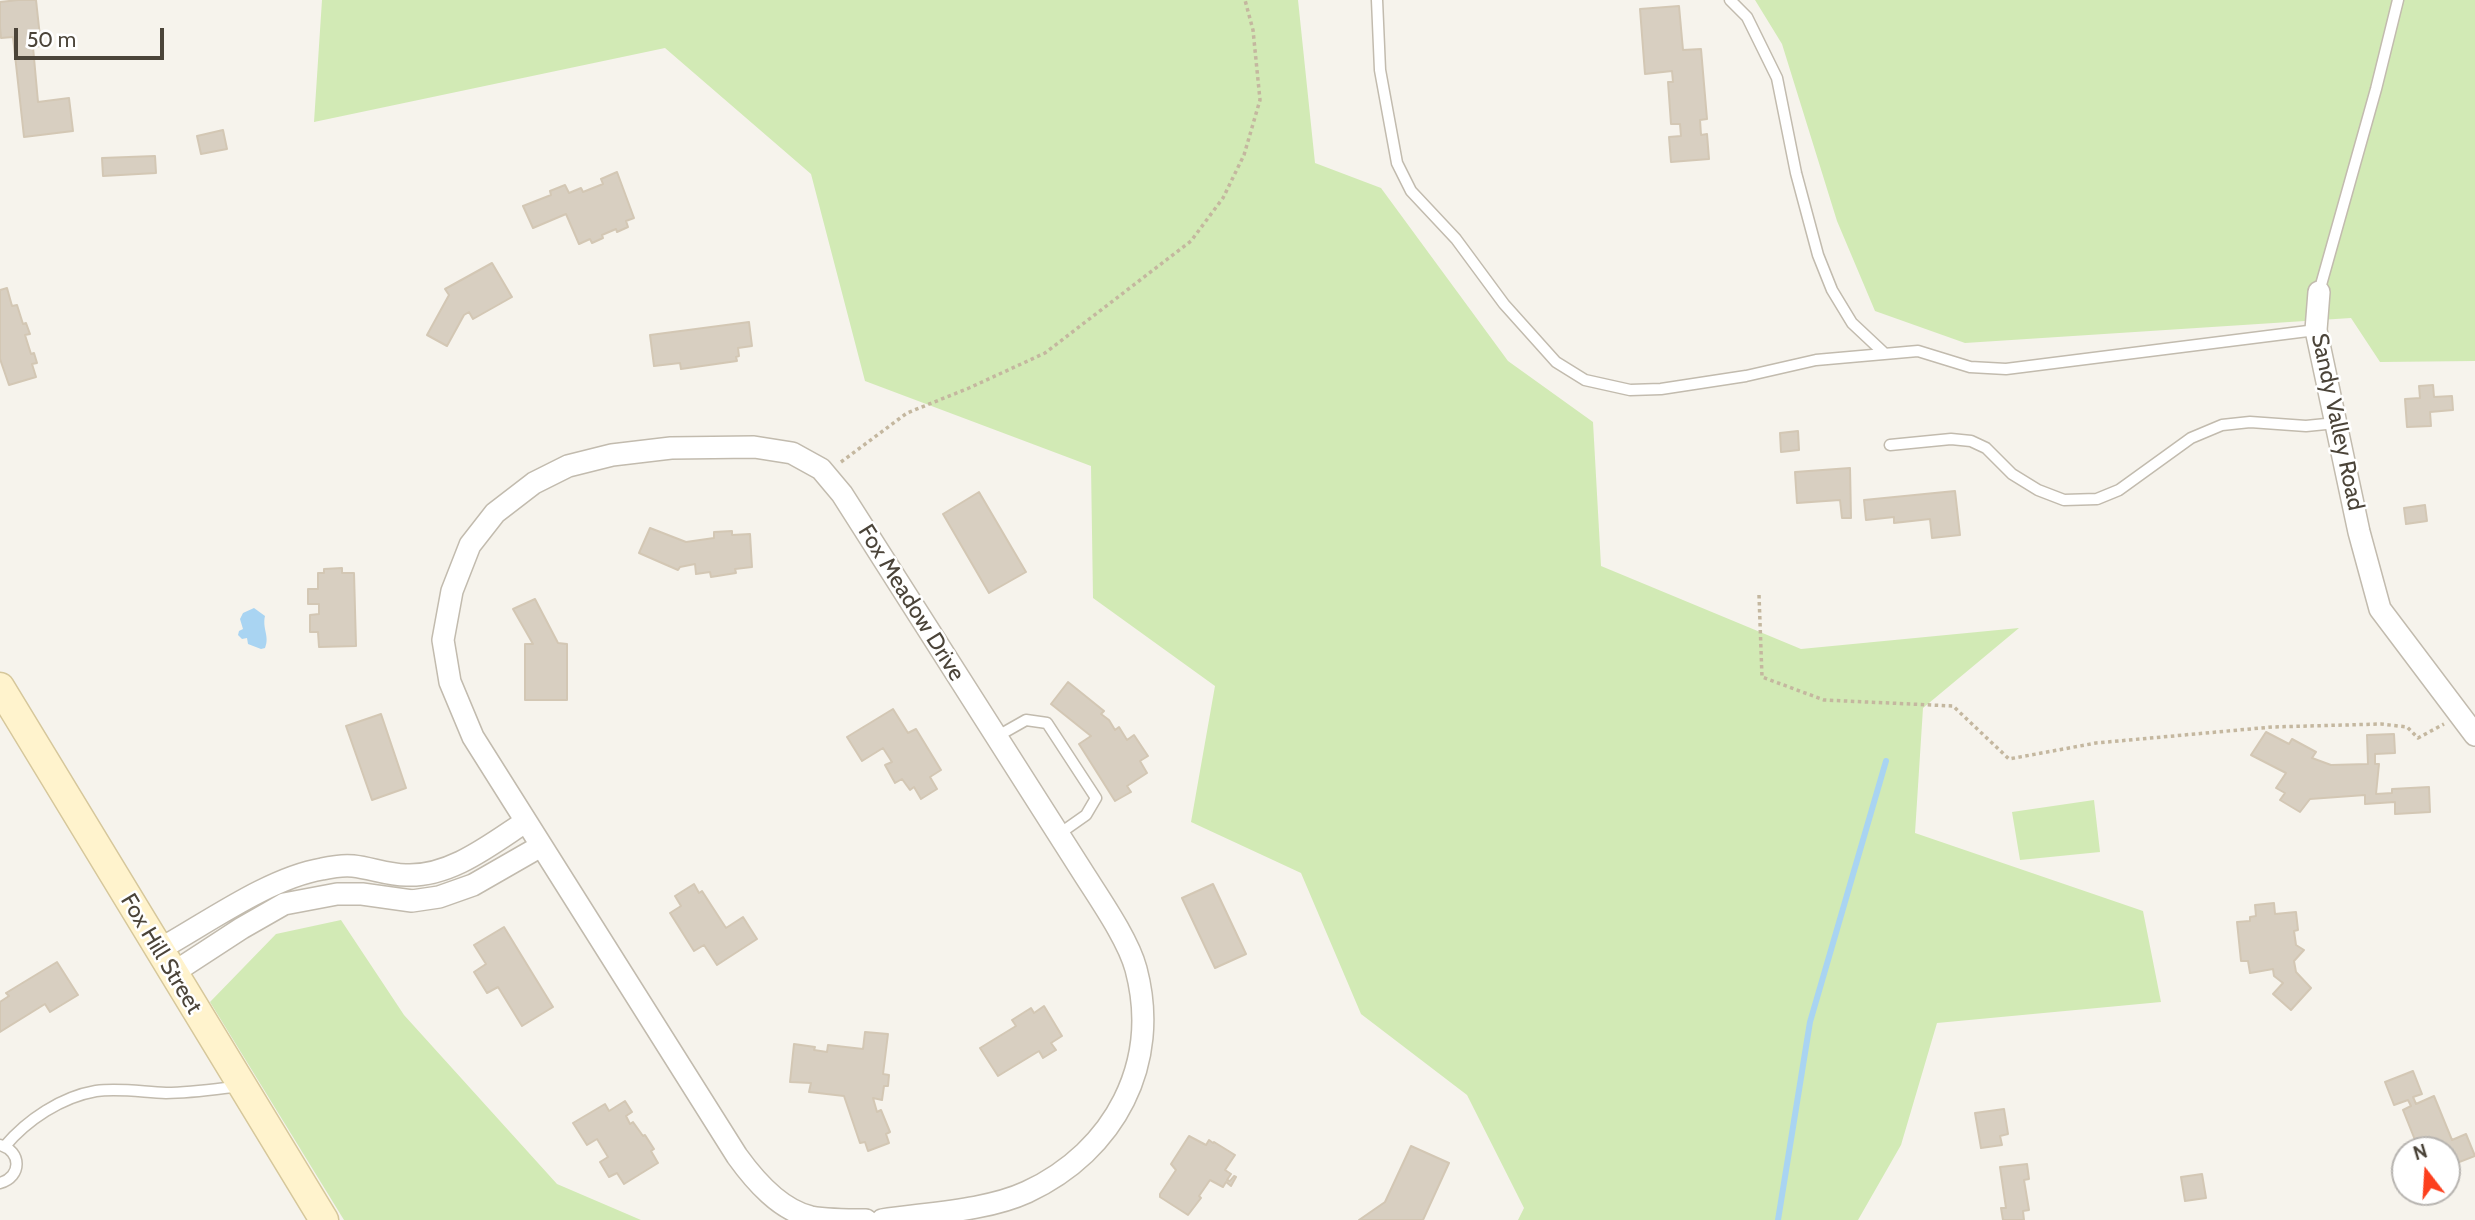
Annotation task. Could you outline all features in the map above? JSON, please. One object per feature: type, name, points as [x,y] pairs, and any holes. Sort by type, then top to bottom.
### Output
[{"type":"street","name":"Sandy Valley Road","points":[[2319,292],[2316,330],[2359,531],[2380,609],[2475,735]]},
{"type":"street","name":"Fox Meadow Drive","points":[[866,1220],[810,1217],[783,1204],[756,1182],[472,737],[450,682],[443,640],[452,591],[470,545],[495,513],[534,483],[568,466],[612,455],[671,448],[754,447],[792,453],[821,469],[842,494],[1059,834],[1114,924],[1136,967],[1142,1026],[1139,1057],[1132,1084],[1121,1109],[1105,1134],[1059,1174],[1027,1192],[989,1204],[882,1220]]},
{"type":"street","name":"Fox Hill Street","points":[[0,687],[324,1220]]},
{"type":"street","points":[[167,961],[260,892],[289,879],[320,869],[351,866],[406,875],[430,873],[457,864],[525,822]]},
{"type":"street","points":[[167,961],[242,928],[284,904],[337,894],[362,894],[412,901],[439,897],[473,885],[541,846]]},
{"type":"lane","points":[[1377,0],[1380,69],[1397,163],[1411,191],[1456,239],[1504,303],[1556,362],[1585,380],[1630,390],[1661,389],[1746,376],[1816,360],[1918,351],[1970,367],[2006,369],[2316,330]]},
{"type":"lane","points":[[1730,0],[1747,17],[1777,78],[1796,173],[1818,256],[1832,290],[1852,323],[1884,353]]},
{"type":"lane","name":"Sandy Valley Road","points":[[2319,292],[2398,0]]},
{"type":"lane","points":[[1890,445],[1951,439],[1971,442],[1986,448],[2012,474],[2038,489],[2064,500],[2097,499],[2119,490],[2191,438],[2222,425],[2250,422],[2306,426],[2336,423]]},
{"type":"lane","points":[[996,737],[1026,720],[1047,723],[1096,798],[1086,815],[1059,834]]},
{"type":"lane","points":[[0,1183],[11,1178],[17,1166],[15,1154],[2,1145],[37,1117],[70,1098],[95,1091],[166,1093],[241,1086]]},
{"type":"path","points":[[825,474],[907,413],[970,388],[1045,353],[1191,241],[1223,198],[1244,155],[1260,100],[1253,30],[1245,0]]},
{"type":"path","points":[[1759,595],[1762,677],[1824,700],[1953,706],[2009,759],[2096,743],[2272,727],[2381,724],[2407,727],[2418,738],[2461,715]]},
{"type":"green space","points":[[322,0],[1298,0],[1315,163],[1381,188],[1508,361],[1593,422],[1601,566],[1801,649],[2019,628],[1923,708],[1915,833],[2143,911],[2161,1002],[1937,1023],[1901,1145],[1858,1220],[1518,1220],[1524,1208],[1467,1095],[1361,1014],[1301,873],[1191,822],[1215,686],[1093,598],[1091,466],[865,381],[811,174],[665,48],[314,122]]},
{"type":"green space","points":[[1755,0],[2475,0],[2475,361],[2380,362],[2351,318],[1965,343],[1875,311],[1837,221],[1782,44]]},
{"type":"green space","points":[[2094,800],[2100,852],[2020,860],[2012,812]]},
{"type":"green space","points":[[341,920],[404,1015],[557,1184],[641,1220],[344,1220],[210,1002],[276,934]]},
{"type":"water","points":[[254,608],[265,616],[266,644],[265,648],[261,649],[248,644],[247,638],[242,639],[238,635],[243,629],[240,619],[243,613]]},
{"type":"building","points":[[36,0],[41,46],[33,47],[38,102],[69,98],[73,131],[24,137],[13,37],[1,38],[0,27],[0,2]]},
{"type":"building","points":[[1679,6],[1683,50],[1701,49],[1707,119],[1700,120],[1701,135],[1707,134],[1709,159],[1671,162],[1669,137],[1681,136],[1680,124],[1671,124],[1668,82],[1673,82],[1672,71],[1645,74],[1640,9]]},
{"type":"building","points":[[223,130],[227,149],[201,154],[197,136]]},
{"type":"building","points":[[155,156],[156,173],[103,176],[102,158]]},
{"type":"building","points":[[617,172],[634,218],[626,221],[628,227],[602,235],[603,238],[592,243],[590,239],[579,244],[566,214],[533,228],[523,206],[551,195],[550,191],[565,185],[569,193],[581,188],[583,192],[603,184],[601,179]]},
{"type":"building","points":[[492,263],[512,297],[473,319],[469,312],[464,315],[447,346],[427,335],[449,295],[445,289]]},
{"type":"building","points":[[7,288],[12,306],[17,305],[23,324],[26,323],[30,334],[25,335],[37,363],[32,364],[36,377],[9,385],[0,359],[0,290]]},
{"type":"building","points":[[749,322],[752,346],[738,348],[737,361],[681,369],[680,363],[654,366],[650,335]]},
{"type":"building","points":[[2433,385],[2434,397],[2452,396],[2453,410],[2430,412],[2431,426],[2407,427],[2405,399],[2420,398],[2419,386]]},
{"type":"building","points":[[1798,431],[1799,450],[1781,452],[1780,433]]},
{"type":"building","points":[[1850,468],[1851,518],[1842,518],[1840,500],[1797,503],[1795,472]]},
{"type":"building","points":[[1955,491],[1960,535],[1932,538],[1930,519],[1894,523],[1894,517],[1866,520],[1864,500]]},
{"type":"building","points":[[979,492],[1026,572],[989,593],[943,514]]},
{"type":"building","points":[[2425,505],[2427,521],[2406,524],[2404,508]]},
{"type":"building","points":[[650,528],[686,542],[714,538],[714,532],[750,534],[752,567],[711,577],[710,572],[696,574],[695,564],[680,567],[678,570],[639,553]]},
{"type":"building","points":[[342,568],[342,573],[354,573],[356,646],[319,647],[318,632],[310,632],[310,615],[319,614],[319,604],[308,604],[308,589],[318,589],[318,573],[324,573],[324,569]]},
{"type":"building","points":[[535,599],[558,643],[567,644],[567,700],[525,700],[525,644],[533,644],[513,609]]},
{"type":"building","points":[[1068,682],[1104,711],[1101,714],[1115,730],[1119,727],[1127,740],[1134,735],[1148,756],[1140,761],[1147,773],[1127,786],[1131,792],[1115,801],[1079,744],[1091,736],[1051,704]]},
{"type":"building","points":[[893,709],[908,733],[916,729],[941,770],[930,777],[937,789],[921,799],[914,787],[910,790],[902,779],[895,783],[885,765],[892,762],[883,748],[862,761],[847,737]]},
{"type":"building","points":[[381,714],[406,788],[372,800],[346,726]]},
{"type":"building","points":[[2266,732],[2289,744],[2292,739],[2316,752],[2312,758],[2331,765],[2368,764],[2367,735],[2394,734],[2395,753],[2375,754],[2375,764],[2379,764],[2376,794],[2392,793],[2392,789],[2429,787],[2430,812],[2395,814],[2395,802],[2365,804],[2365,795],[2310,799],[2300,812],[2280,800],[2285,793],[2276,788],[2286,773],[2251,755]]},
{"type":"building","points":[[694,884],[699,893],[702,891],[726,928],[743,917],[757,939],[717,965],[704,945],[694,951],[670,913],[681,906],[675,896]]},
{"type":"building","points":[[1213,884],[1246,954],[1215,968],[1182,898]]},
{"type":"building","points":[[2274,903],[2275,914],[2296,912],[2296,945],[2304,950],[2294,961],[2296,972],[2311,988],[2291,1010],[2273,994],[2283,983],[2274,976],[2273,969],[2250,973],[2248,961],[2241,961],[2237,922],[2250,921],[2250,917],[2256,916],[2255,905]]},
{"type":"building","points":[[504,927],[553,1007],[522,1026],[498,987],[487,993],[474,972],[486,964],[474,945]]},
{"type":"building","points":[[57,962],[78,995],[50,1012],[45,1004],[0,1032],[0,1002],[9,996],[6,993]]},
{"type":"building","points":[[1044,1006],[1062,1036],[1051,1043],[1056,1050],[1043,1058],[1039,1051],[998,1076],[980,1048],[1016,1026],[1012,1020],[1031,1008],[1034,1013]]},
{"type":"building","points":[[865,1032],[888,1034],[883,1074],[889,1075],[888,1086],[884,1086],[882,1100],[873,1098],[877,1112],[881,1110],[890,1132],[886,1134],[889,1143],[868,1151],[865,1142],[860,1143],[844,1096],[809,1092],[811,1083],[790,1082],[794,1044],[827,1052],[828,1045],[863,1049]]},
{"type":"building","points":[[2413,1071],[2422,1094],[2413,1097],[2416,1104],[2434,1096],[2450,1136],[2413,1136],[2403,1110],[2411,1106],[2408,1100],[2394,1105],[2385,1082]]},
{"type":"building","points":[[625,1101],[632,1112],[626,1116],[630,1124],[633,1122],[643,1136],[645,1135],[654,1149],[651,1151],[658,1163],[624,1184],[617,1173],[609,1177],[600,1162],[608,1157],[597,1139],[587,1145],[573,1123],[605,1104],[609,1111]]},
{"type":"building","points":[[2004,1109],[2008,1134],[2000,1136],[2002,1145],[1981,1148],[1975,1113]]},
{"type":"building","points":[[2466,1134],[2475,1156],[2461,1161],[2461,1136]]},
{"type":"building","points":[[1189,1136],[1206,1145],[1209,1140],[1214,1142],[1235,1155],[1225,1170],[1231,1174],[1227,1180],[1236,1177],[1231,1186],[1226,1182],[1223,1187],[1210,1180],[1188,1215],[1160,1197],[1160,1194],[1176,1170],[1171,1164]]},
{"type":"building","points":[[1411,1146],[1449,1163],[1423,1220],[1359,1220],[1385,1202]]},
{"type":"building","points":[[2027,1164],[2029,1179],[2024,1180],[2029,1210],[2023,1211],[2024,1220],[2003,1220],[2001,1208],[2006,1208],[2000,1167]]},
{"type":"building","points":[[2202,1174],[2206,1198],[2185,1201],[2181,1177]]},
{"type":"waterway","points":[[1778,1220],[1810,1022],[1886,761]]}]
